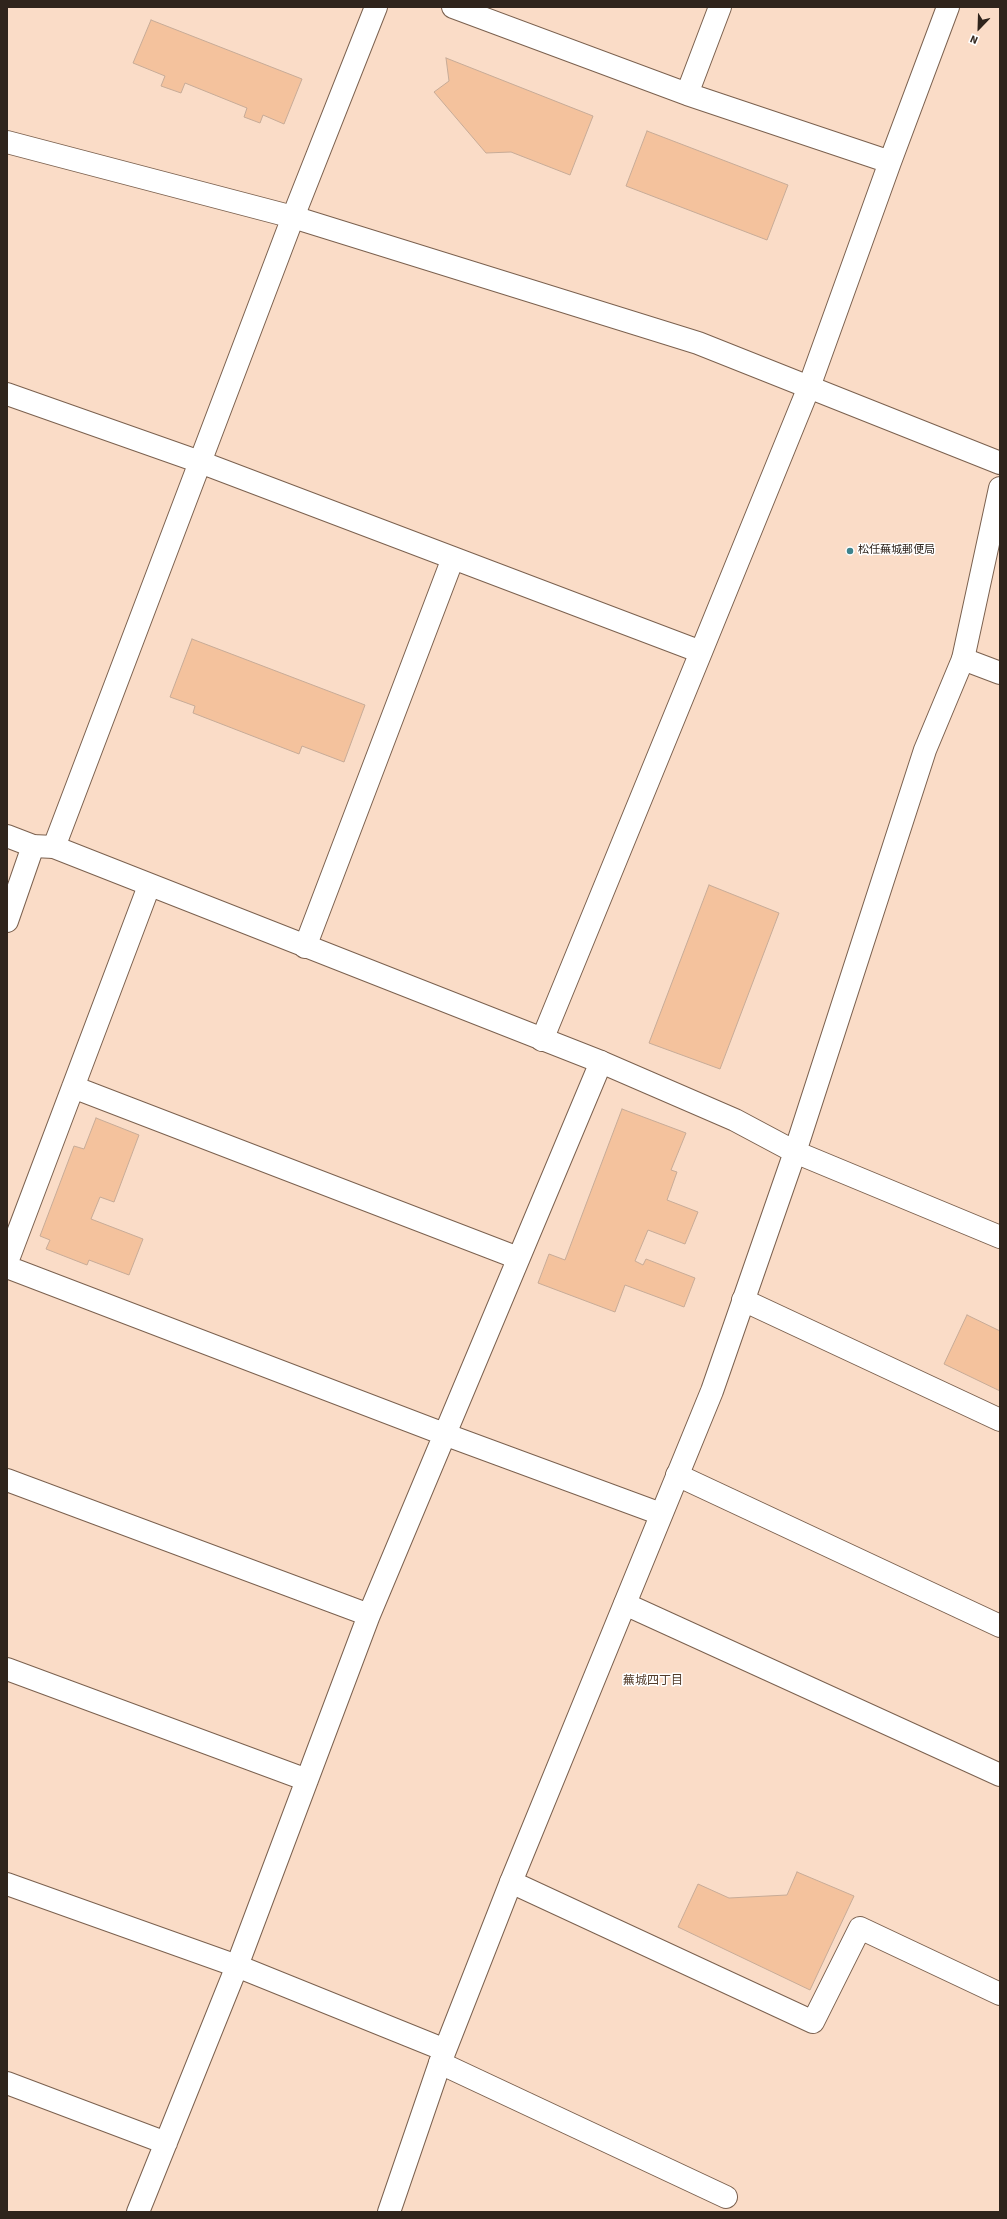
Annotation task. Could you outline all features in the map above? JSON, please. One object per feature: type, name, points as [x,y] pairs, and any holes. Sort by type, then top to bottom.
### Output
[{"type":"street","points":[[7,921],[43,847],[200,462],[293,217],[376,7]]},
{"type":"street","points":[[453,7],[484,12],[687,94],[890,162]]},
{"type":"street","points":[[687,94],[720,7]]},
{"type":"street","points":[[542,1040],[809,387],[890,162],[948,7]]},
{"type":"street","points":[[7,142],[293,217],[698,342],[1000,463]]},
{"type":"street","points":[[7,394],[200,462],[701,652]]},
{"type":"street","points":[[389,2212],[443,2057],[511,1882],[712,1391],[795,1152],[926,750],[963,659],[1000,488]]},
{"type":"street","points":[[305,947],[453,558]]},
{"type":"street","points":[[963,659],[1000,673]]},
{"type":"street","points":[[7,836],[43,847],[149,886],[601,1062],[735,1120],[795,1152],[999,1234]]},
{"type":"street","points":[[7,1262],[149,886]]},
{"type":"street","points":[[138,2212],[237,1966],[369,1615],[601,1062]]},
{"type":"street","points":[[72,1087],[518,1258]]},
{"type":"street","points":[[7,1267],[444,1434],[661,1514]]},
{"type":"street","points":[[743,1300],[1000,1420]]},
{"type":"street","points":[[677,1475],[1000,1626]]},
{"type":"street","points":[[7,1480],[369,1615]]},
{"type":"street","points":[[625,1604],[1000,1775]]},
{"type":"street","points":[[7,1668],[307,1780]]},
{"type":"street","points":[[511,1882],[813,2022],[860,1928],[1000,1994]]},
{"type":"street","points":[[7,1884],[237,1966],[443,2057],[726,2197]]},
{"type":"street","points":[[7,2083],[166,2143]]},
{"type":"building","points":[[151,20],[302,79],[284,124],[263,115],[260,123],[244,117],[247,108],[185,83],[181,93],[161,86],[165,76],[133,63]]},
{"type":"building","points":[[446,58],[593,116],[570,175],[511,152],[486,153],[434,92],[449,81]]},
{"type":"building","points":[[647,131],[788,185],[767,240],[626,186]]},
{"type":"building","points":[[192,639],[365,705],[344,762],[302,746],[299,754],[193,713],[195,706],[170,697]]},
{"type":"building","points":[[709,885],[779,913],[720,1069],[649,1043]]},
{"type":"building","points":[[622,1109],[686,1133],[671,1170],[677,1172],[667,1200],[698,1212],[685,1244],[648,1230],[635,1261],[643,1265],[646,1259],[695,1278],[684,1307],[625,1285],[615,1312],[538,1283],[549,1254],[565,1260]]},
{"type":"building","points":[[96,1118],[139,1135],[114,1202],[100,1197],[91,1219],[143,1239],[129,1275],[89,1260],[87,1265],[46,1249],[50,1240],[40,1236],[74,1146],[84,1149]]},
{"type":"building","points":[[967,1315],[1000,1331],[1000,1391],[944,1364]]},
{"type":"building","points":[[797,1872],[854,1896],[810,1990],[678,1927],[698,1884],[729,1898],[787,1895]]},
{"type":"place","name":"松任蕪城郵便局","points":[[850,551]]},
{"type":"district","name":"蕪城四丁目","points":[[653,1681]]}]
